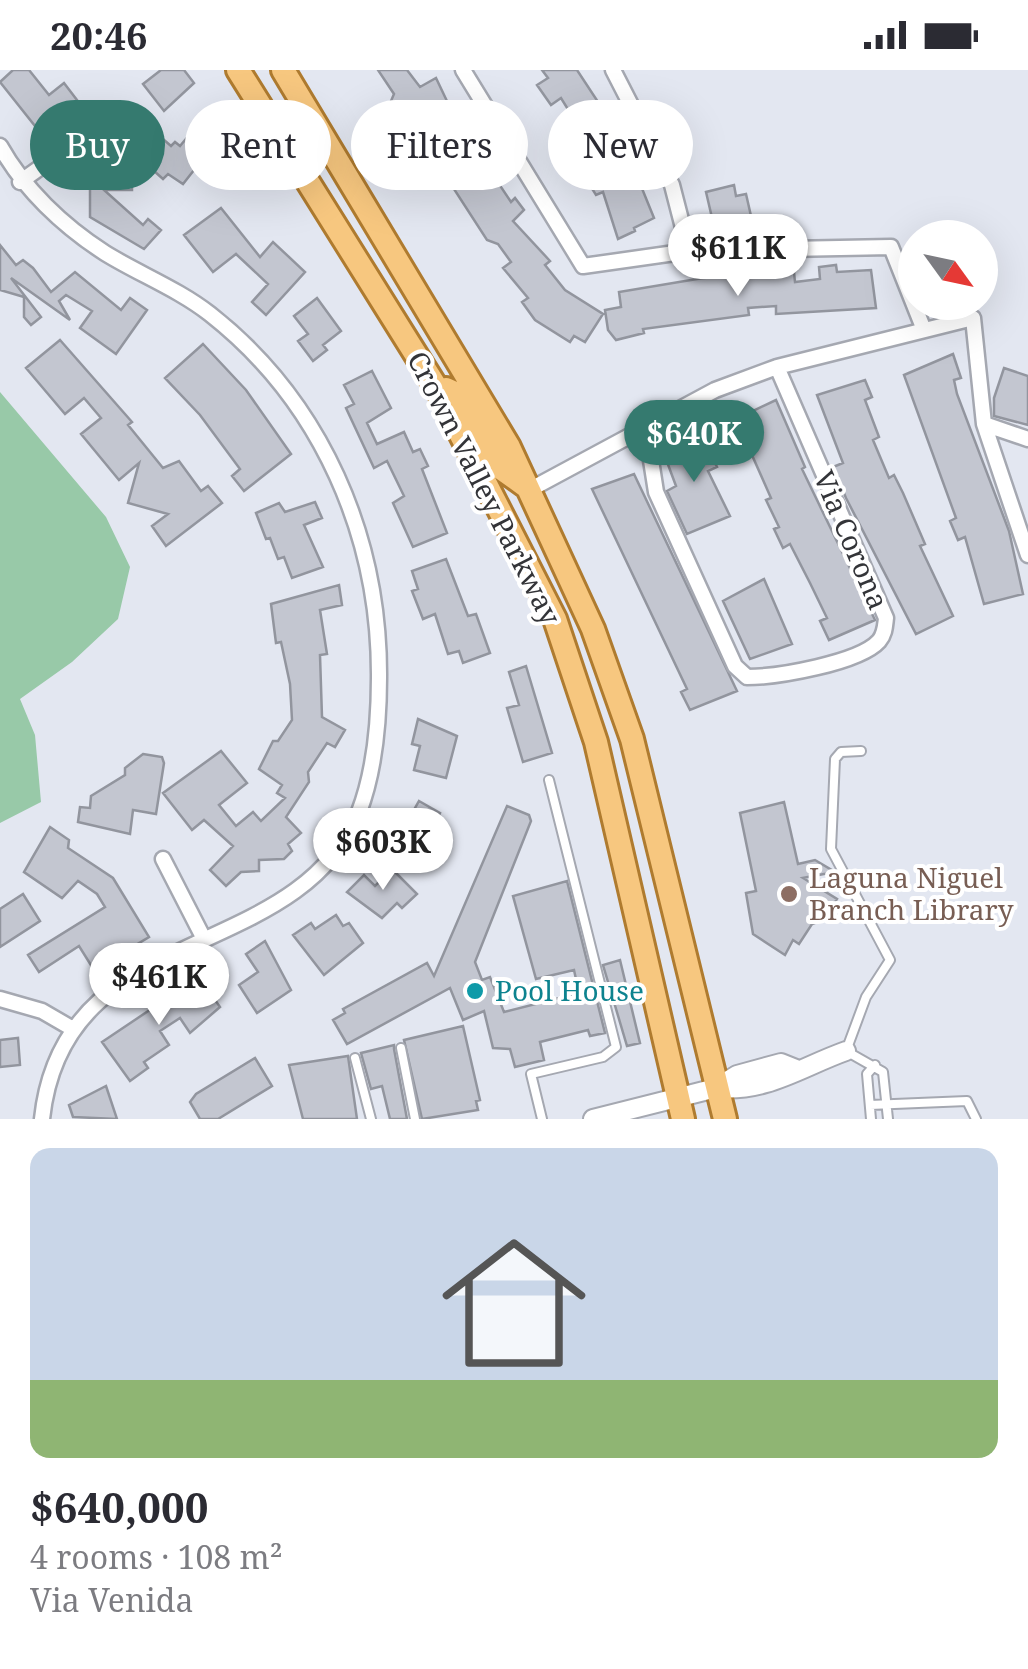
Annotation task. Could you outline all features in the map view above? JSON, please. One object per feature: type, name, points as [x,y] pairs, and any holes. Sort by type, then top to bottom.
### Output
[{"type":"main road","name":"Crown Valley Parkway","points":[[238,70],[438,390],[556,619],[596,742],[680,1108]]},
{"type":"main road","name":"Crown Valley Parkway","points":[[282,70],[384,233],[530,489],[593,628],[632,739],[725,1119]]},
{"type":"main road","points":[[438,390],[451,388],[502,469],[530,489],[532,527],[562,600],[556,619]]},
{"type":"street","points":[[463,70],[582,266],[690,251],[891,246],[924,330]]},
{"type":"street","points":[[613,70],[672,185],[690,251]]},
{"type":"street","points":[[0,146],[20,182],[102,251],[205,310],[256,352],[321,442],[346,488],[373,581],[380,625],[379,710],[370,776],[358,815],[335,851],[274,906],[132,974],[100,998],[73,1029],[57,1060],[42,1119]]},
{"type":"street","points":[[20,182],[30,175]]},
{"type":"street","points":[[530,489],[714,390],[777,367],[972,318],[984,424],[1025,529],[1028,555]]},
{"type":"street","name":"Via Corona","points":[[640,433],[650,454],[656,492],[735,666],[747,676],[829,664],[877,644],[885,632],[886,618],[777,367]]},
{"type":"street","points":[[984,424],[1028,440]]},
{"type":"street","points":[[163,859],[204,939]]},
{"type":"street","points":[[0,998],[42,1011],[73,1029]]},
{"type":"street","points":[[593,1119],[680,1108],[737,1075],[781,1063],[796,1069],[846,1052]]},
{"type":"lane","points":[[861,751],[842,752],[835,759],[831,849],[890,960],[866,997],[846,1052],[883,1072],[888,1119]]},
{"type":"lane","points":[[542,1119],[531,1074],[603,1058],[616,1048],[550,780]]},
{"type":"lane","points":[[400,1048],[415,1119]]},
{"type":"lane","points":[[354,1058],[370,1119]]},
{"type":"lane","points":[[870,1119],[867,1074],[874,1065]]},
{"type":"lane","points":[[870,1105],[967,1102],[976,1119]]},
{"type":"green space","points":[[0,392],[106,517],[130,567],[118,619],[72,662],[20,699],[35,735],[41,802],[0,823]]},
{"type":"building","points":[[13,70],[29,70],[49,95],[64,83],[77,100],[30,100],[30,120],[0,82]]},
{"type":"building","points":[[161,70],[184,70],[194,83],[165,110],[165,100],[155,100],[143,84]]},
{"type":"building","points":[[378,70],[407,70],[420,87],[436,78],[446,100],[391,100],[394,94]]},
{"type":"building","points":[[542,70],[577,70],[597,100],[548,101],[537,85],[548,78]]},
{"type":"building","points":[[185,140],[183,184],[168,174],[165,177],[165,141],[180,146]]},
{"type":"building","points":[[734,185],[736,196],[746,194],[751,216],[713,222],[706,192]]},
{"type":"building","points":[[90,190],[104,190],[143,225],[148,219],[161,230],[144,249],[90,217]]},
{"type":"building","points":[[455,190],[503,190],[511,202],[515,198],[524,210],[513,221],[550,261],[545,265],[565,290],[603,314],[585,342],[574,336],[570,342],[535,320],[522,302],[528,298],[503,268],[511,262],[498,244],[487,240]]},
{"type":"building","points":[[593,190],[643,190],[654,218],[618,239],[603,192],[596,195]]},
{"type":"building","points":[[221,208],[260,257],[273,242],[305,272],[266,315],[252,302],[268,284],[236,254],[213,272],[184,235]]},
{"type":"building","points":[[0,245],[16,265],[23,260],[33,268],[51,292],[75,272],[121,310],[130,298],[147,310],[116,354],[80,328],[92,311],[66,295],[59,301],[70,320],[11,278],[41,317],[31,325],[24,317],[24,297],[0,290]]},
{"type":"building","points":[[836,265],[837,272],[871,270],[876,308],[776,314],[776,306],[748,308],[749,315],[643,329],[644,333],[616,340],[608,330],[605,310],[621,307],[619,292],[703,278],[794,272],[795,282],[820,279],[819,267]]},
{"type":"building","points":[[317,298],[341,331],[323,345],[327,350],[313,361],[298,341],[308,334],[294,316]]},
{"type":"building","points":[[60,340],[132,422],[128,425],[163,468],[179,461],[201,491],[208,486],[222,503],[166,546],[152,526],[168,514],[128,503],[139,463],[119,480],[81,434],[101,418],[84,398],[65,414],[26,368]]},
{"type":"building","points":[[203,344],[246,390],[291,454],[244,491],[232,476],[240,469],[200,415],[165,378]]},
{"type":"building","points":[[953,354],[961,378],[954,380],[957,394],[1009,531],[1023,594],[984,604],[965,537],[958,540],[950,521],[956,518],[904,375]]},
{"type":"building","points":[[1004,368],[1028,376],[1028,425],[994,416],[994,398]]},
{"type":"building","points":[[372,371],[391,408],[367,423],[377,444],[404,432],[413,452],[420,449],[428,466],[422,469],[447,533],[413,547],[393,503],[404,496],[387,461],[374,468],[346,408],[354,404],[344,385]]},
{"type":"building","points":[[865,380],[872,397],[865,400],[879,437],[873,440],[889,478],[894,475],[903,493],[925,544],[920,546],[953,616],[916,634],[833,467],[843,463],[817,395]]},
{"type":"building","points":[[776,400],[805,467],[802,469],[875,620],[829,640],[820,621],[827,618],[810,583],[790,544],[783,548],[774,529],[779,527],[766,500],[771,498],[736,419]]},
{"type":"building","points":[[699,433],[717,467],[708,471],[730,516],[687,534],[667,491],[676,486],[663,451]]},
{"type":"building","points":[[634,474],[737,691],[690,710],[681,692],[687,689],[592,489]]},
{"type":"building","points":[[315,502],[322,518],[304,525],[323,567],[292,578],[284,557],[278,559],[270,538],[266,539],[256,513],[279,503],[285,512]]},
{"type":"building","points":[[446,559],[468,616],[476,614],[490,653],[463,663],[459,651],[448,654],[435,614],[423,619],[412,591],[418,589],[412,571]]},
{"type":"building","points":[[764,579],[792,644],[750,659],[723,601]]},
{"type":"building","points":[[339,585],[342,605],[320,610],[327,654],[320,655],[322,717],[345,730],[335,747],[327,743],[308,772],[309,782],[286,817],[301,833],[288,844],[292,851],[284,859],[259,860],[259,871],[241,872],[226,886],[210,870],[233,846],[204,820],[192,830],[163,793],[221,751],[247,783],[219,805],[236,826],[253,812],[261,821],[285,798],[277,793],[282,785],[259,769],[273,741],[278,741],[292,720],[290,684],[281,642],[276,643],[271,604]]},
{"type":"building","points":[[526,666],[552,753],[523,762],[507,708],[519,705],[509,672]]},
{"type":"building","points":[[418,719],[457,736],[446,778],[414,770],[420,746],[412,744]]},
{"type":"building","points":[[143,754],[162,757],[164,763],[156,814],[133,810],[130,834],[78,822],[80,807],[90,808],[91,796],[125,775],[125,768]]},
{"type":"building","points":[[419,801],[440,813],[422,852],[393,836],[406,812],[411,815]]},
{"type":"building","name":"Laguna Niguel Branch Library","points":[[784,802],[798,864],[815,860],[835,872],[803,878],[837,899],[830,910],[821,912],[823,920],[812,924],[799,944],[793,940],[785,955],[753,934],[746,893],[756,891],[740,813]]},
{"type":"building","points":[[507,806],[529,815],[531,821],[475,962],[482,980],[490,977],[504,1012],[579,993],[574,970],[536,979],[513,896],[567,881],[605,1033],[590,1036],[588,1030],[540,1042],[544,1060],[515,1067],[510,1049],[493,1048],[484,1011],[463,1020],[450,988],[347,1044],[333,1020],[345,1013],[343,1009],[427,963],[434,976]]},
{"type":"building","points":[[50,827],[69,840],[68,848],[113,878],[149,937],[94,970],[79,946],[39,972],[28,955],[105,907],[97,894],[78,881],[62,898],[24,872]]},
{"type":"building","points":[[392,869],[417,894],[402,908],[397,903],[382,918],[347,892],[364,875],[375,886]]},
{"type":"building","points":[[23,894],[40,921],[0,947],[0,909]]},
{"type":"building","points":[[336,915],[343,926],[349,923],[363,943],[324,975],[293,935],[311,923],[315,929]]},
{"type":"building","points":[[265,941],[291,990],[257,1013],[239,985],[258,972],[246,954]]},
{"type":"building","points":[[620,960],[640,1043],[627,1046],[603,965]]},
{"type":"building","points":[[190,983],[195,990],[204,984],[220,1007],[190,1033],[180,1018],[160,1031],[169,1045],[144,1062],[148,1068],[130,1081],[102,1042]]},
{"type":"building","points":[[463,1026],[480,1100],[476,1101],[478,1110],[422,1119],[404,1040]]},
{"type":"building","points":[[18,1038],[20,1065],[0,1067],[0,1040]]},
{"type":"building","points":[[394,1045],[407,1119],[390,1119],[382,1086],[371,1089],[361,1053]]},
{"type":"building","points":[[348,1056],[357,1119],[303,1119],[289,1065]]},
{"type":"building","points":[[255,1058],[272,1086],[218,1119],[200,1119],[190,1102],[196,1094]]},
{"type":"building","points":[[106,1086],[117,1119],[73,1117],[69,1105]]},
{"type":"place","name":"Laguna Niguel Branch Library","points":[[789,894]]},
{"type":"place","name":"Pool House","points":[[475,991]]}]
